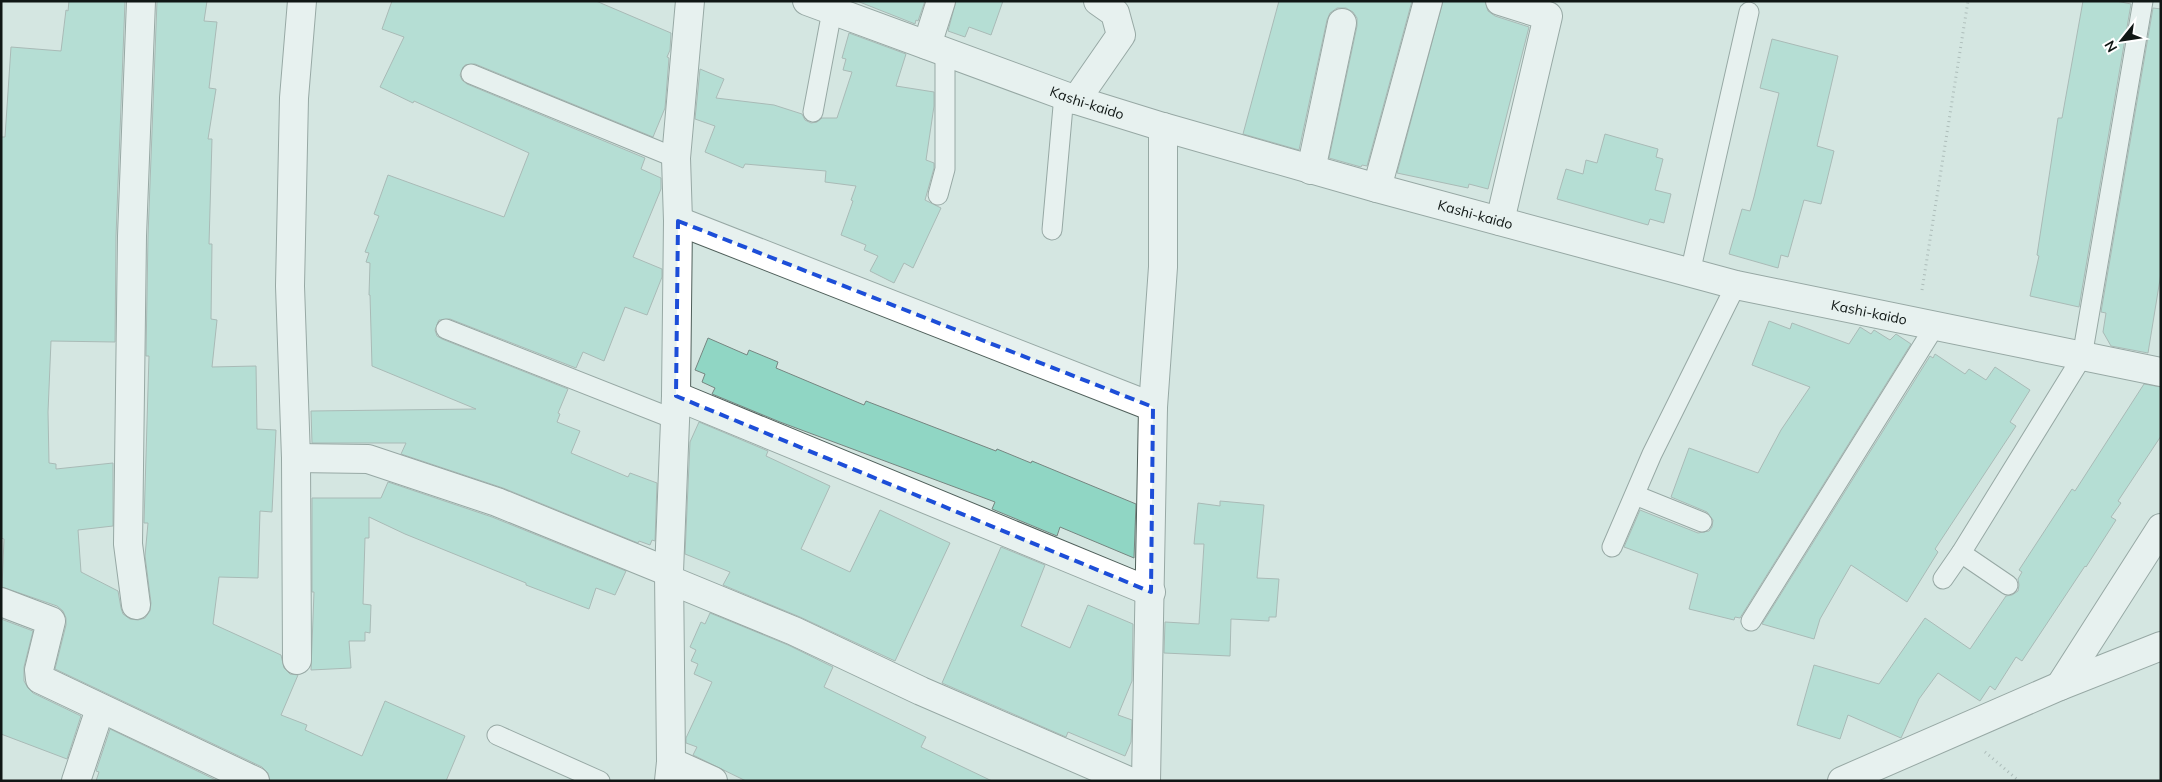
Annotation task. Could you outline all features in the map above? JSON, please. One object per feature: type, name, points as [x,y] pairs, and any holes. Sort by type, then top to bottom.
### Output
[{"type":"street","points":[[136,605],[128,544],[132,236],[141,1]]},
{"type":"street","points":[[297,660],[296,458],[290,276],[294,98],[302,1]]},
{"type":"street","points":[[690,1],[676,158],[678,221],[670,576],[670,771],[713,781]]},
{"type":"street","points":[[936,49],[941,1]]},
{"type":"street","points":[[1070,98],[1120,35],[1115,13],[1098,1]]},
{"type":"street","points":[[1377,188],[1428,1]]},
{"type":"street","points":[[1500,221],[1548,16],[1505,2]]},
{"type":"street","name":"Kashi-kaido","points":[[814,4],[1070,98],[1311,170],[1736,285],[2161,372]]},
{"type":"street","points":[[1311,170],[1342,23]]},
{"type":"street","points":[[1146,781],[1153,407],[1163,268],[1163,127]]},
{"type":"street","points":[[678,221],[1153,407]]},
{"type":"street","points":[[675,407],[1151,592]]},
{"type":"street","points":[[296,458],[368,458],[497,502],[670,576],[921,690],[1129,781]]},
{"type":"street","points":[[2060,686],[2161,528]]},
{"type":"street","points":[[1,602],[51,621],[39,670],[40,679],[255,781]]},
{"type":"street","points":[[1842,781],[2060,686],[2161,646]]},
{"type":"street","points":[[76,781],[100,708]]},
{"type":"lane","points":[[1943,579],[2082,357],[2143,1]]},
{"type":"lane","points":[[813,112],[814,4]]},
{"type":"lane","points":[[1690,273],[1749,12]]},
{"type":"lane","points":[[936,49],[945,169],[938,195]]},
{"type":"lane","points":[[471,74],[676,158]]},
{"type":"lane","points":[[1052,230],[1070,98]]},
{"type":"lane","points":[[1612,547],[1652,454],[1736,285]]},
{"type":"lane","points":[[1751,621],[1926,325]]},
{"type":"lane","points":[[446,329],[675,407]]},
{"type":"lane","points":[[1635,495],[1702,522]]},
{"type":"lane","points":[[1961,553],[2008,584]]},
{"type":"lane","points":[[497,735],[600,781]]},
{"type":"path","points":[[1926,325],[1968,1]]},
{"type":"path","points":[[1958,730],[2019,781]]},
{"type":"highlighted area","points":[[678,221],[1153,407],[1151,592],[676,396]]},
{"type":"building","points":[[69,1],[125,1],[116,236],[115,342],[51,341],[48,412],[49,463],[56,464],[56,469],[113,463],[113,526],[78,530],[81,572],[118,591],[123,614],[130,619],[138,620],[145,618],[150,611],[151,603],[145,556],[148,523],[144,523],[149,356],[146,356],[148,236],[157,1],[207,1],[204,21],[217,22],[209,88],[216,89],[208,139],[212,139],[209,244],[212,244],[211,319],[217,320],[212,367],[256,366],[257,429],[276,430],[272,512],[260,511],[258,578],[219,577],[213,624],[281,655],[284,668],[290,674],[298,675],[281,715],[307,725],[305,730],[362,756],[385,701],[465,736],[446,781],[270,781],[268,773],[262,767],[55,669],[66,625],[63,611],[57,606],[2,587],[4,539],[1,538],[1,137],[5,137],[11,47],[61,51],[66,10],[68,11]]},
{"type":"building","points":[[392,1],[596,1],[671,33],[670,50],[667,57],[669,58],[665,108],[653,137],[475,64],[465,65],[460,75],[467,84],[645,158],[641,169],[661,178],[661,189],[633,257],[662,269],[662,277],[647,315],[625,307],[604,361],[583,352],[576,368],[450,319],[439,320],[435,330],[437,336],[442,339],[568,389],[558,413],[560,414],[557,422],[580,431],[571,453],[628,477],[630,473],[657,483],[655,541],[652,540],[650,545],[639,541],[638,543],[503,488],[401,454],[406,443],[312,443],[311,411],[476,409],[372,366],[369,295],[370,263],[366,262],[369,253],[365,252],[379,216],[374,214],[388,175],[504,217],[529,153],[380,87],[404,37],[382,29]]},
{"type":"building","points":[[857,1],[925,1],[918,21],[916,20],[915,24]]},
{"type":"building","points":[[956,1],[1003,1],[991,35],[969,27],[965,37],[948,31]]},
{"type":"building","points":[[1279,1],[1412,1],[1367,166],[1362,165],[1361,167],[1329,158],[1357,26],[1357,18],[1353,12],[1346,8],[1337,8],[1330,13],[1327,20],[1299,150],[1243,134]]},
{"type":"building","points":[[1443,1],[1485,1],[1488,11],[1495,16],[1529,27],[1488,189],[1469,184],[1468,188],[1397,173]]},
{"type":"building","points":[[2083,1],[2116,1],[2131,4],[2079,307],[2030,296],[2039,256],[2037,255],[2058,118],[2062,118]]},
{"type":"building","points":[[2153,8],[2161,9],[2161,273],[2148,353],[2111,346],[2103,332],[2106,313],[2101,312]]},
{"type":"building","points":[[849,33],[906,54],[896,86],[934,92],[934,106],[926,160],[934,163],[934,168],[925,200],[941,208],[913,268],[904,263],[894,283],[870,271],[878,256],[864,250],[866,245],[841,235],[853,201],[851,200],[856,186],[825,182],[826,171],[745,164],[743,168],[705,152],[715,126],[695,119],[700,69],[724,79],[716,98],[774,105],[802,114],[805,120],[811,123],[817,122],[822,118],[837,118],[852,72],[843,70],[846,59],[842,58]]},
{"type":"building","points":[[1772,39],[1838,56],[1817,146],[1834,151],[1821,204],[1804,200],[1788,257],[1781,255],[1778,268],[1729,254],[1742,209],[1750,211],[1779,93],[1760,88]]},
{"type":"building","points":[[1605,134],[1658,149],[1656,157],[1663,159],[1655,190],[1671,194],[1664,223],[1650,219],[1648,225],[1557,199],[1566,169],[1583,174],[1586,160],[1597,163]]},
{"type":"building","points":[[1769,321],[1790,329],[1792,323],[1849,344],[1860,327],[1871,334],[1874,330],[1890,340],[1896,334],[1911,344],[1740,618],[1735,617],[1734,620],[1689,609],[1698,574],[1624,547],[1640,510],[1698,533],[1709,531],[1712,527],[1713,520],[1707,512],[1671,497],[1689,448],[1758,473],[1781,430],[1810,387],[1752,365]]},
{"type":"building","points":[[708,338],[747,355],[749,350],[778,362],[776,368],[864,405],[866,401],[996,451],[997,449],[1031,463],[1032,461],[1136,504],[1134,558],[1060,527],[1057,536],[992,509],[995,502],[780,422],[712,394],[715,388],[702,382],[705,374],[695,370]]},
{"type":"building","points":[[1935,354],[1965,374],[1969,369],[1986,380],[1995,367],[2030,390],[2010,422],[2016,426],[1935,549],[1938,552],[1907,602],[1851,565],[1820,619],[1814,639],[1762,624],[1930,356],[1933,358]]},
{"type":"building","points":[[2144,384],[2161,387],[2161,436],[2118,501],[2121,503],[2111,517],[2116,520],[2086,567],[2022,661],[2016,657],[1995,690],[1990,686],[1980,701],[1938,673],[1919,699],[1901,738],[1848,715],[1840,739],[1797,725],[1814,665],[1879,684],[1925,618],[1970,649],[2006,596],[2018,591],[2018,579],[2022,572],[2019,570],[2072,489],[2075,491]]},
{"type":"building","points":[[699,422],[768,451],[766,456],[830,486],[801,549],[850,572],[880,510],[950,543],[895,661],[800,617],[723,585],[730,572],[685,554],[690,442]]},
{"type":"building","points":[[388,482],[492,517],[626,571],[615,595],[596,588],[589,609],[526,585],[526,583],[405,534],[369,517],[369,538],[365,538],[363,604],[371,605],[370,633],[365,632],[365,641],[349,641],[351,668],[311,670],[314,592],[312,592],[312,498],[381,498]]},
{"type":"building","points":[[1220,501],[1264,505],[1257,578],[1279,579],[1276,617],[1269,617],[1269,621],[1231,619],[1230,656],[1164,653],[1165,622],[1199,624],[1204,544],[1194,544],[1198,503],[1220,506]]},
{"type":"building","points":[[1001,547],[1045,565],[1021,626],[1070,648],[1088,605],[1133,624],[1132,681],[1118,715],[1132,720],[1131,742],[1125,756],[1068,732],[1066,737],[942,683]]},
{"type":"building","points":[[710,613],[788,645],[833,667],[824,687],[926,737],[921,747],[992,781],[746,781],[693,755],[697,747],[686,743],[686,738],[712,682],[694,674],[698,664],[691,661],[696,650],[690,647],[701,622],[705,624]]},
{"type":"building","points":[[1,619],[33,631],[24,667],[24,681],[28,688],[33,693],[81,716],[67,759],[1,734]]},
{"type":"building","points":[[110,729],[218,781],[96,781],[99,772],[96,771]]}]
